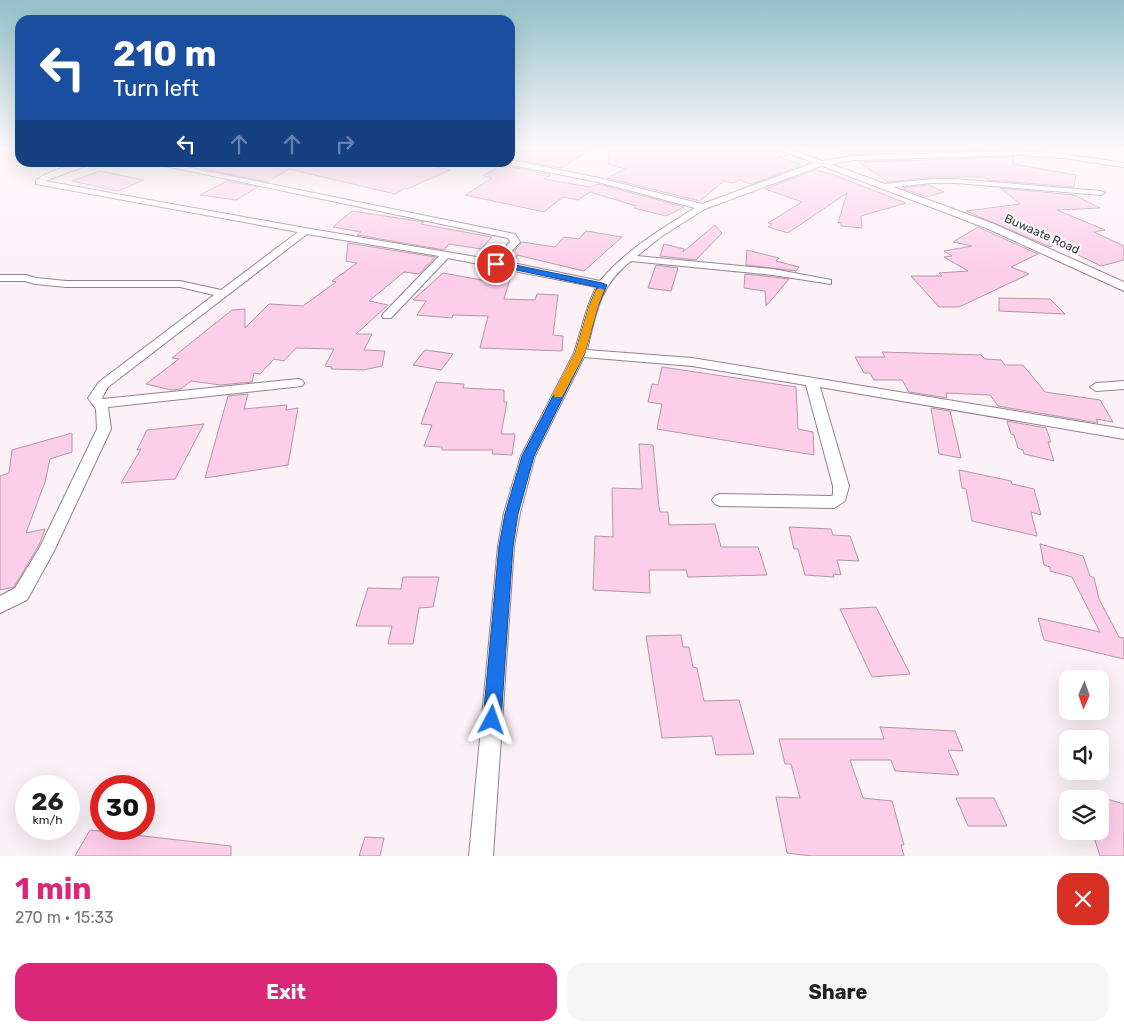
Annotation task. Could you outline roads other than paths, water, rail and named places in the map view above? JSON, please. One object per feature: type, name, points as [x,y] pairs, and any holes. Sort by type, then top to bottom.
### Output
[{"type":"street","points":[[71,188],[305,231],[446,254],[602,285]]},
{"type":"street","points":[[276,188],[512,236],[515,242],[496,264]]},
{"type":"street","points":[[629,188],[702,207]]},
{"type":"street","points":[[481,856],[506,546],[512,514],[528,456],[580,353],[602,285],[616,268],[660,234],[702,207],[754,188]]},
{"type":"street","name":"Buwaate Road","points":[[889,188],[990,226],[1124,287]]},
{"type":"street","points":[[1040,188],[1101,193]]},
{"type":"street","points":[[0,604],[22,594],[46,551],[104,429],[103,409],[95,398],[103,385],[305,231]]},
{"type":"street","points":[[386,316],[446,254]]},
{"type":"street","points":[[629,258],[773,272],[827,282]]},
{"type":"street","points":[[0,278],[26,278],[58,284],[180,284],[224,294]]},
{"type":"street","points":[[580,353],[692,362],[1124,434]]},
{"type":"street","points":[[100,404],[298,382]]},
{"type":"street","points":[[720,500],[834,502],[840,497],[841,486],[812,382]]},
{"type":"street","points":[[1096,387],[1124,385]]}]
